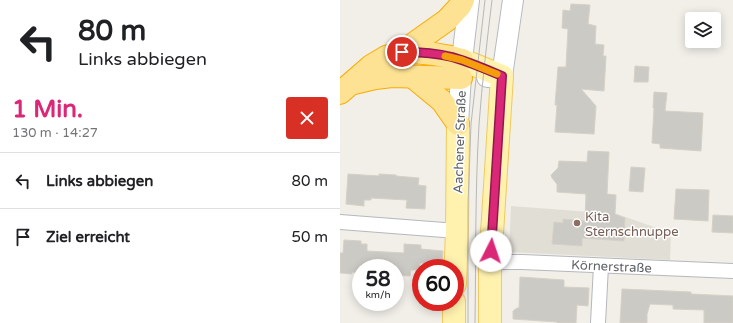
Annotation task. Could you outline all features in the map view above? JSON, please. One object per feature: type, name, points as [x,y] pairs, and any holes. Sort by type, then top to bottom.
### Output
[{"type":"highway","points":[[402,52],[447,20],[460,6],[463,0]]},
{"type":"highway","points":[[345,89],[371,66],[386,57],[402,52],[420,52],[451,57],[461,69]]},
{"type":"highway","points":[[345,89],[375,78],[392,76],[413,77],[461,69]]},
{"type":"highway","points":[[413,77],[442,101],[458,124]]},
{"type":"main road","name":"Aachener Straße","points":[[456,259],[458,124],[461,69],[469,0]]},
{"type":"main road","points":[[490,323],[490,265],[502,76],[512,0]]},
{"type":"main road","points":[[461,69],[502,76]]},
{"type":"main road","points":[[454,311],[454,323]]},
{"type":"street","points":[[340,222],[457,231]]},
{"type":"street","name":"Körnerstraße","points":[[490,265],[503,262],[522,262],[733,271]]},
{"type":"street","points":[[598,323],[601,266]]},
{"type":"shaded area","name":"Kita Sternschnuppe","points":[[511,206],[617,214],[671,233],[670,260],[509,252]]},
{"type":"building","points":[[571,4],[590,5],[588,24],[596,26],[595,44],[604,45],[603,56],[606,56],[604,91],[581,89],[596,106],[594,134],[555,132],[557,105],[555,105],[558,67],[566,67],[568,29],[562,28],[563,10],[570,11]]},
{"type":"building","points":[[635,66],[649,67],[648,82],[634,82]]},
{"type":"building","points":[[654,92],[667,93],[665,111],[703,113],[701,151],[660,148],[660,144],[652,143]]},
{"type":"building","points":[[588,151],[609,152],[607,194],[616,195],[615,214],[625,218],[624,241],[582,238],[582,246],[552,244],[554,222],[563,223],[563,219],[585,221],[586,194],[557,192],[557,184],[551,175],[558,168],[559,161],[587,162]]},
{"type":"building","points":[[631,167],[645,168],[643,192],[629,191]]},
{"type":"building","points":[[348,174],[379,176],[379,174],[419,178],[418,185],[426,186],[425,209],[406,208],[407,200],[371,198],[371,200],[364,200],[364,206],[346,204]]},
{"type":"building","points":[[676,189],[709,190],[708,221],[674,219]]},
{"type":"building","points":[[713,215],[733,216],[733,233],[712,232]]},
{"type":"building","points":[[344,240],[361,241],[361,244],[367,244],[367,251],[404,253],[404,244],[421,245],[421,249],[443,251],[442,259],[412,259],[412,270],[410,276],[404,276],[404,259],[352,259],[352,274],[340,273],[340,253],[343,253]]},
{"type":"building","points":[[520,277],[564,280],[564,287],[589,288],[588,306],[577,305],[576,323],[557,323],[513,319],[513,311],[519,308]]},
{"type":"building","points":[[622,289],[691,292],[691,294],[733,296],[733,323],[704,323],[704,310],[673,309],[673,305],[650,304],[647,314],[647,323],[620,323]]},
{"type":"tram line","points":[[468,323],[468,204],[471,124],[485,0]]},
{"type":"tram line","points":[[475,323],[476,199],[479,125],[492,0]]},
{"type":"slow traffic","points":[[445,56],[462,60],[497,74]]},
{"type":"place","name":"Kita Sternschnuppe","points":[[577,223]]},
{"type":"route","points":[[402,52],[420,52],[451,57],[502,76],[491,251]]}]
